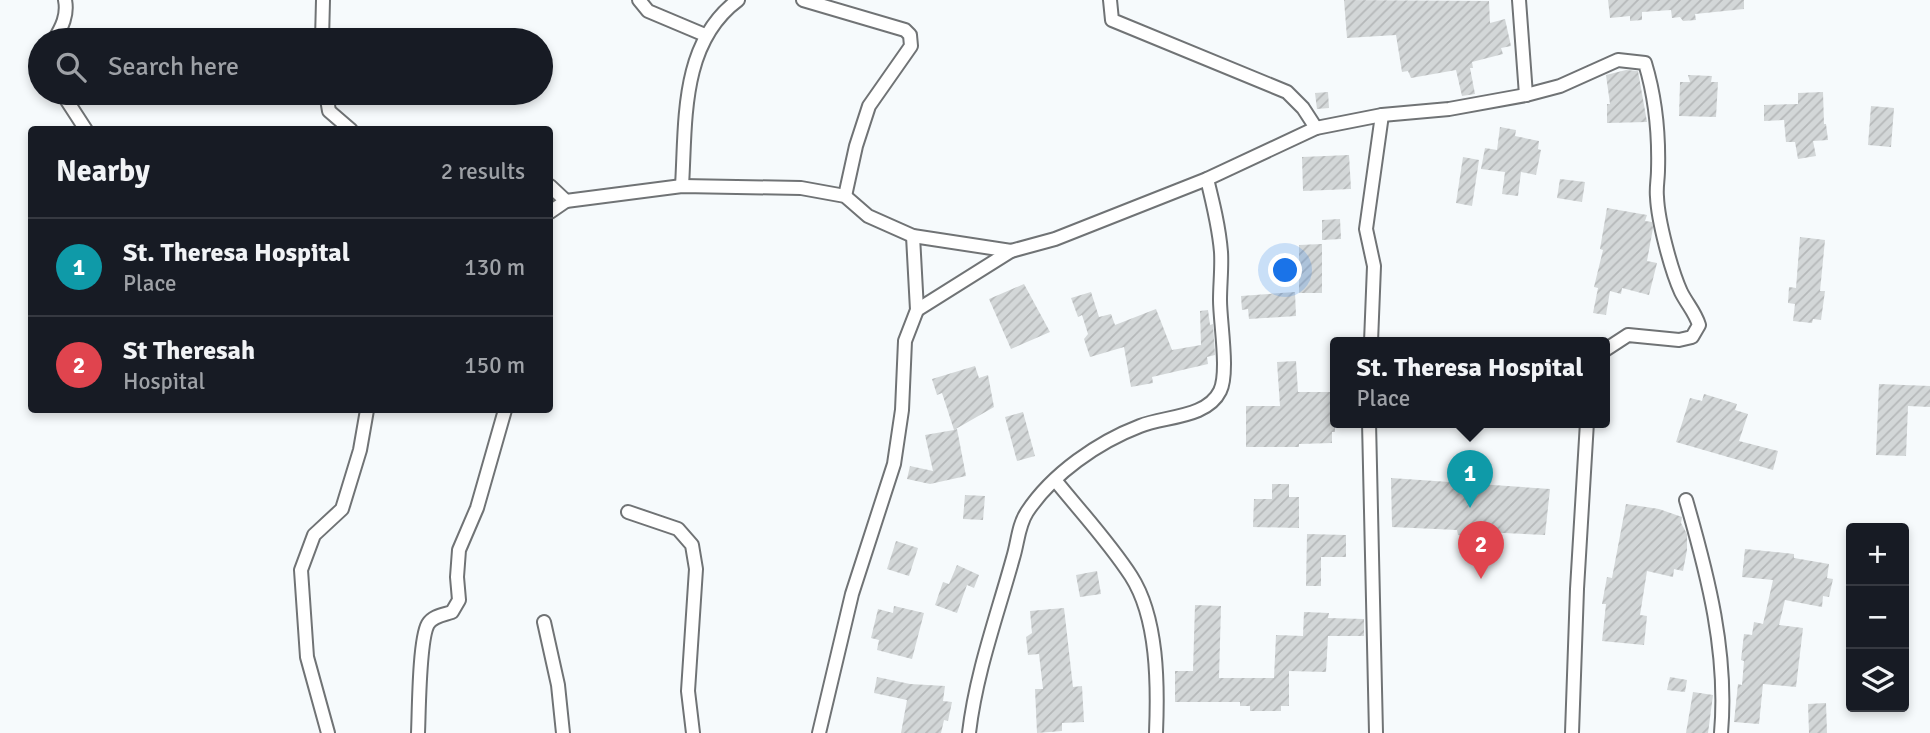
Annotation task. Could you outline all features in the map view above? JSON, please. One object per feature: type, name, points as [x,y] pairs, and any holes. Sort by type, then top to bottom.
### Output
[{"type":"street","points":[[61,28],[66,8],[65,0]]},
{"type":"street","points":[[322,28],[323,0]]},
{"type":"street","points":[[639,0],[648,11],[705,35]]},
{"type":"street","points":[[682,186],[688,102],[695,60],[705,35],[738,0]]},
{"type":"street","points":[[803,0],[905,30],[910,35],[911,46],[869,106],[856,146],[845,196]]},
{"type":"street","points":[[1110,0],[1112,20],[1287,92],[1303,108],[1316,128]]},
{"type":"street","points":[[1519,0],[1526,95]]},
{"type":"street","points":[[917,310],[1011,251],[1055,239],[1207,179],[1316,128],[1382,115],[1449,108],[1526,95],[1560,86],[1618,60],[1645,63],[1649,77],[1659,168],[1657,198],[1663,229],[1681,292],[1695,311],[1699,325],[1692,337],[1679,340],[1628,335],[1610,347]]},
{"type":"street","points":[[70,105],[83,126]]},
{"type":"street","points":[[328,105],[329,111],[346,126]]},
{"type":"street","points":[[1371,337],[1374,266],[1366,229],[1382,115]]},
{"type":"street","points":[[969,733],[988,638],[1014,555],[1019,528],[1027,512],[1055,480],[1100,445],[1140,426],[1205,408],[1221,390],[1222,254],[1207,179]]},
{"type":"street","points":[[553,210],[566,201],[682,186],[801,188],[845,196],[868,216],[913,236],[1011,251]]},
{"type":"street","points":[[553,189],[566,201]]},
{"type":"street","points":[[819,733],[852,594],[894,464],[902,410],[905,341],[917,310],[913,236]]},
{"type":"street","points":[[328,733],[307,657],[302,570],[314,535],[342,509],[360,450],[366,413]]},
{"type":"street","points":[[418,733],[422,653],[427,625],[435,617],[452,612],[459,600],[459,550],[477,508],[504,413]]},
{"type":"street","points":[[1369,428],[1376,733]]},
{"type":"street","points":[[1572,733],[1587,428]]},
{"type":"street","points":[[1055,480],[1133,578],[1151,625],[1155,664],[1156,733]]},
{"type":"street","points":[[1686,500],[1709,582],[1719,637],[1721,733]]},
{"type":"street","points":[[628,512],[678,529],[692,545],[696,569],[688,691],[693,733]]},
{"type":"street","points":[[544,622],[558,685],[563,733]]},
{"type":"building","points":[[1344,0],[1489,1],[1490,23],[1505,19],[1511,46],[1501,48],[1503,54],[1472,62],[1473,68],[1470,68],[1475,94],[1462,96],[1456,70],[1411,78],[1408,71],[1402,72],[1396,35],[1347,38]]},
{"type":"building","points":[[1608,0],[1744,0],[1744,9],[1695,14],[1696,20],[1683,21],[1680,17],[1672,18],[1671,10],[1642,12],[1642,20],[1630,21],[1630,16],[1610,18]]},
{"type":"building","points":[[1626,70],[1638,71],[1647,122],[1607,123],[1607,104],[1610,104],[1606,75]]},
{"type":"building","points":[[1688,75],[1712,76],[1711,82],[1718,82],[1716,117],[1679,116],[1680,82],[1690,82]]},
{"type":"building","points":[[1328,92],[1329,108],[1317,109],[1315,93]]},
{"type":"building","points":[[1823,92],[1824,124],[1828,140],[1813,141],[1816,156],[1798,159],[1795,142],[1786,142],[1784,120],[1764,121],[1764,105],[1798,104],[1798,93]]},
{"type":"building","points":[[1871,106],[1894,108],[1891,147],[1868,145]]},
{"type":"building","points":[[1500,127],[1516,130],[1515,136],[1539,141],[1538,149],[1541,150],[1536,175],[1521,172],[1518,196],[1502,194],[1505,172],[1481,169],[1485,148],[1497,150]]},
{"type":"building","points":[[1349,155],[1351,189],[1303,191],[1302,157]]},
{"type":"building","points":[[1463,157],[1479,160],[1472,206],[1456,203]]},
{"type":"building","points":[[1560,179],[1585,182],[1582,202],[1557,198]]},
{"type":"building","points":[[1607,208],[1647,215],[1645,221],[1652,222],[1653,228],[1647,261],[1657,263],[1649,295],[1622,288],[1621,294],[1610,291],[1606,315],[1593,313],[1598,288],[1594,287],[1603,250],[1600,249]]},
{"type":"building","points":[[1340,219],[1341,239],[1322,240],[1322,220]]},
{"type":"building","points":[[1800,237],[1825,240],[1820,291],[1825,291],[1821,320],[1813,319],[1812,323],[1793,321],[1795,304],[1788,303],[1789,287],[1796,288]]},
{"type":"building","points":[[1322,244],[1322,293],[1299,293],[1299,245]]},
{"type":"building","points":[[1024,284],[1050,332],[1011,349],[989,299]]},
{"type":"building","points":[[1091,292],[1099,317],[1111,314],[1115,325],[1156,309],[1172,350],[1201,345],[1200,311],[1208,310],[1210,325],[1213,324],[1215,355],[1207,357],[1208,364],[1152,377],[1153,383],[1131,387],[1124,347],[1090,357],[1084,339],[1088,334],[1082,315],[1078,317],[1071,298]]},
{"type":"building","points":[[1295,292],[1296,316],[1249,319],[1248,309],[1242,310],[1241,296]]},
{"type":"building","points":[[1296,361],[1298,392],[1330,392],[1330,428],[1335,428],[1335,432],[1332,432],[1332,443],[1299,444],[1299,447],[1246,447],[1246,406],[1280,406],[1277,362]]},
{"type":"building","points":[[975,366],[979,378],[988,375],[994,407],[954,430],[942,393],[937,395],[932,379]]},
{"type":"building","points":[[1879,384],[1930,386],[1930,407],[1908,406],[1906,456],[1876,455]]},
{"type":"building","points":[[1704,394],[1737,404],[1735,410],[1748,414],[1739,441],[1778,451],[1773,470],[1676,442],[1690,398],[1702,401]]},
{"type":"building","points":[[1023,412],[1035,456],[1017,461],[1005,417]]},
{"type":"building","points":[[957,429],[966,476],[930,484],[907,479],[910,466],[933,471],[925,435]]},
{"type":"building","points":[[1391,478],[1550,489],[1545,535],[1481,532],[1480,536],[1458,535],[1457,530],[1392,527]]},
{"type":"building","points":[[1272,484],[1289,484],[1289,497],[1299,497],[1299,528],[1253,527],[1254,499],[1272,499]]},
{"type":"building","points":[[965,495],[985,496],[983,520],[963,519]]},
{"type":"building","points":[[1626,504],[1659,509],[1682,517],[1681,523],[1687,534],[1683,571],[1674,569],[1673,577],[1647,571],[1640,615],[1647,616],[1644,645],[1602,641],[1606,604],[1602,604],[1607,577],[1612,578]]},
{"type":"building","points":[[1307,534],[1346,535],[1346,557],[1321,557],[1321,586],[1306,586]]},
{"type":"building","points":[[896,541],[918,548],[909,576],[887,569]]},
{"type":"building","points":[[1745,549],[1794,554],[1794,558],[1829,564],[1827,578],[1833,579],[1829,597],[1823,596],[1822,607],[1785,600],[1779,625],[1803,628],[1796,687],[1763,684],[1759,724],[1734,722],[1738,684],[1742,685],[1744,634],[1752,635],[1754,622],[1763,624],[1773,580],[1742,577]]},
{"type":"building","points":[[957,565],[979,575],[974,588],[967,585],[957,613],[935,605],[943,582],[949,584]]},
{"type":"building","points":[[1097,571],[1101,594],[1080,597],[1076,575]]},
{"type":"building","points":[[1195,605],[1221,606],[1219,678],[1274,678],[1276,635],[1303,636],[1304,612],[1329,613],[1328,618],[1364,619],[1364,636],[1328,636],[1326,672],[1289,671],[1289,706],[1281,706],[1281,711],[1250,711],[1250,706],[1240,706],[1240,702],[1175,702],[1175,671],[1193,671]]},
{"type":"building","points":[[894,606],[924,613],[912,659],[877,650],[879,640],[871,638],[878,609],[893,613]]},
{"type":"building","points":[[1064,608],[1073,687],[1082,686],[1084,722],[1062,723],[1062,731],[1037,733],[1035,689],[1043,689],[1039,654],[1028,655],[1026,637],[1032,633],[1030,611]]},
{"type":"building","points":[[877,677],[910,684],[945,686],[943,701],[952,702],[948,721],[944,720],[941,733],[901,733],[907,700],[874,693]]},
{"type":"building","points":[[1670,677],[1687,680],[1685,692],[1667,690]]},
{"type":"building","points":[[1693,692],[1713,695],[1708,733],[1686,733]]},
{"type":"building","points":[[1826,703],[1827,733],[1809,733],[1808,704]]},
{"type":"place","name":"St. Theresa Hospital","points":[[1470,508]]},
{"type":"place","name":"St Theresah","points":[[1481,579]]}]
